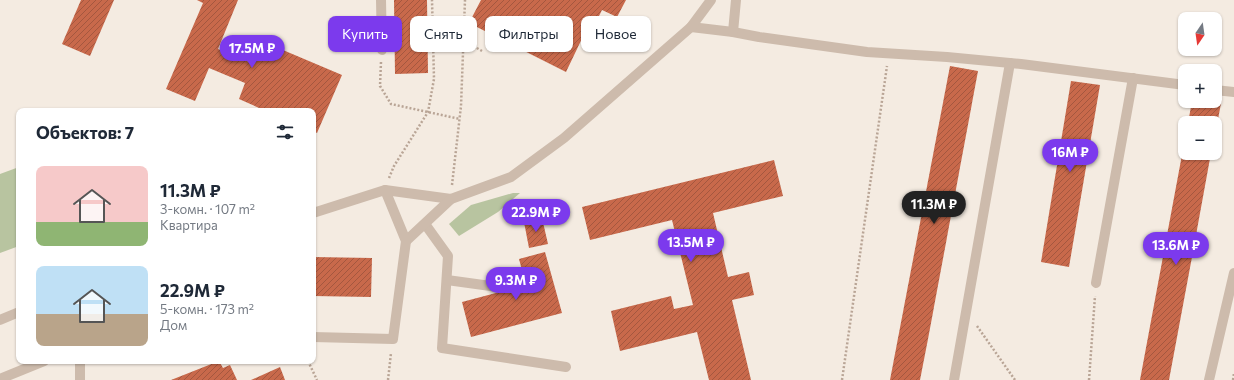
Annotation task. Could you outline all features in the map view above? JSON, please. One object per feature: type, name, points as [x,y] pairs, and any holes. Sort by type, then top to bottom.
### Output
[{"type":"lane","points":[[381,0],[381,16]]},
{"type":"lane","points":[[406,241],[451,200],[511,177],[564,138],[691,27],[711,0]]},
{"type":"lane","points":[[733,32],[736,0]]},
{"type":"lane","points":[[691,27],[867,52],[1010,63],[1178,84]]},
{"type":"lane","points":[[954,380],[1010,63]]},
{"type":"lane","points":[[1096,283],[1133,78]]},
{"type":"lane","points":[[1222,91],[1234,92]]},
{"type":"lane","points":[[316,212],[385,190],[451,200]]},
{"type":"lane","points":[[316,337],[393,339],[406,241],[385,190]]},
{"type":"lane","points":[[424,224],[448,256],[442,348],[566,367]]},
{"type":"lane","points":[[1209,380],[1234,273]]},
{"type":"lane","points":[[447,280],[506,288]]},
{"type":"lane","points":[[0,320],[16,313]]},
{"type":"lane","points":[[0,379],[37,364]]},
{"type":"lane","points":[[80,364],[80,380]]},
{"type":"path","points":[[385,190],[394,166],[428,112],[434,78],[432,0]]},
{"type":"path","points":[[464,16],[465,0]]},
{"type":"path","points":[[477,48],[482,51]]},
{"type":"path","points":[[382,52],[380,86],[392,104],[460,119]]},
{"type":"path","points":[[451,200],[460,119],[463,52]]},
{"type":"path","points":[[842,380],[889,53]]},
{"type":"path","points":[[1089,380],[1096,283]]},
{"type":"path","points":[[966,311],[1015,380]]},
{"type":"path","points":[[388,380],[393,339]]},
{"type":"path","points":[[309,364],[317,380]]},
{"type":"path","points":[[1233,380],[1234,374]]},
{"type":"green space","points":[[16,168],[16,247],[0,253],[0,174]]},
{"type":"green space","points":[[513,193],[520,193],[498,212],[459,236],[449,224],[471,205]]},
{"type":"building","points":[[81,0],[114,0],[90,56],[62,44]]},
{"type":"building","points":[[197,0],[238,0],[218,49],[254,64],[264,42],[342,75],[317,133],[316,108],[259,108],[239,99],[245,83],[209,68],[195,101],[166,89],[203,3]]},
{"type":"building","points":[[394,0],[427,0],[427,16],[410,16],[410,52],[428,52],[428,73],[395,74],[395,52],[402,52],[402,16],[394,16]]},
{"type":"building","points":[[481,0],[626,0],[618,16],[602,10],[599,16],[581,16],[581,41],[566,72],[526,52],[573,52],[573,16],[485,16],[485,31],[477,27],[477,16],[473,16]]},
{"type":"building","points":[[950,66],[978,71],[928,339],[920,380],[890,380]]},
{"type":"building","points":[[1071,81],[1100,85],[1069,267],[1041,262]]},
{"type":"building","points":[[1191,108],[1220,108],[1219,116],[1189,116]]},
{"type":"building","points":[[774,160],[783,196],[713,213],[728,277],[749,272],[754,295],[732,300],[751,380],[709,380],[697,332],[620,351],[611,311],[671,296],[674,309],[693,305],[672,220],[590,240],[582,207]]},
{"type":"building","points":[[1181,160],[1210,160],[1169,380],[1140,380]]},
{"type":"building","points":[[542,218],[548,244],[529,248],[524,222]]},
{"type":"building","points":[[545,252],[562,313],[471,337],[462,302],[526,285],[519,259]]},
{"type":"building","points":[[316,257],[372,258],[371,297],[316,296]]},
{"type":"building","points":[[211,364],[221,364],[223,368],[230,365],[237,380],[171,380]]},
{"type":"building","points":[[280,367],[285,380],[251,380]]}]
